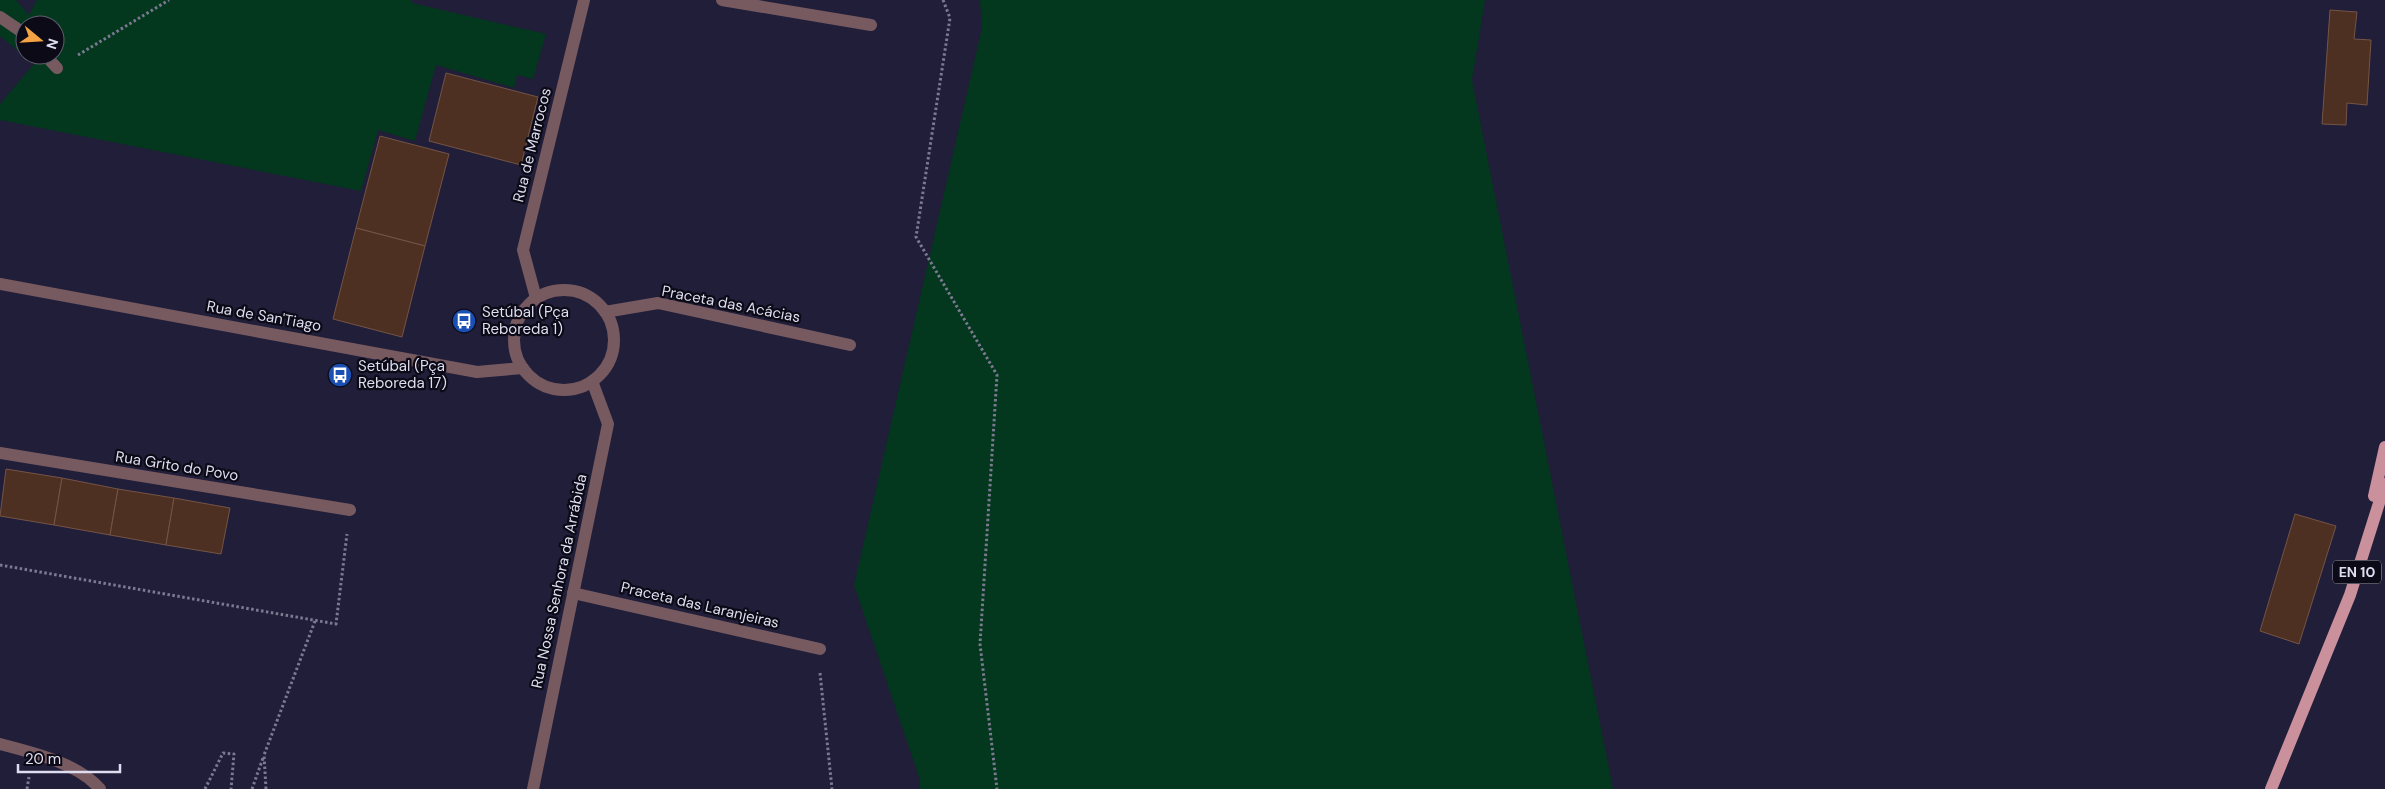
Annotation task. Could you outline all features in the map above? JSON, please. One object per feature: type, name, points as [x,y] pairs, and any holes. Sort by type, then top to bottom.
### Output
[{"type":"main road","name":"EN 10","points":[[2325,659],[2350,585],[2385,447]]},
{"type":"main road","name":"EN 10","points":[[2271,789],[2350,595],[2385,484]]},
{"type":"street","name":"Rua de Marrocos","points":[[536,298],[523,250],[584,0]]},
{"type":"street","points":[[722,0],[871,25]]},
{"type":"street","points":[[0,17],[15,27]]},
{"type":"street","points":[[54,65],[57,68]]},
{"type":"street","name":"Rua de San'Tiago","points":[[0,284],[477,372],[522,368]]},
{"type":"street","points":[[554,290],[574,290],[592,298],[605,312],[613,330],[613,349],[606,367],[592,382],[574,389],[554,389],[536,381],[522,368],[516,354],[514,340],[516,324],[524,309],[536,298],[554,290]]},
{"type":"street","name":"Praceta das Acácias","points":[[605,312],[658,303],[850,345]]},
{"type":"street","name":"Rua Nossa Senhora da Arrábida","points":[[533,789],[608,424],[592,382]]},
{"type":"street","name":"Rua Grito do Povo","points":[[0,453],[350,510]]},
{"type":"street","name":"Praceta das Laranjeiras","points":[[573,593],[820,649]]},
{"type":"street","points":[[0,744],[35,752],[69,767],[100,789]]},
{"type":"path","points":[[57,68],[169,0]]},
{"type":"path","points":[[943,0],[950,18],[916,237],[997,375],[980,644],[997,789]]},
{"type":"path","points":[[0,565],[336,624],[350,510]]},
{"type":"path","points":[[252,789],[315,621]]},
{"type":"path","points":[[820,649],[821,692],[832,789]]},
{"type":"path","points":[[205,789],[223,753],[234,754],[231,789]]},
{"type":"path","points":[[264,755],[266,789]]},
{"type":"green space","points":[[0,0],[16,0],[29,15],[15,15],[15,48],[0,36]]},
{"type":"green space","points":[[37,0],[412,0],[412,3],[546,34],[533,79],[517,75],[514,88],[436,65],[415,141],[378,130],[361,191],[0,120],[0,104],[33,65],[65,65],[65,15],[29,15]]},
{"type":"green space","points":[[980,0],[1485,0],[1472,80],[1613,789],[919,789],[920,780],[854,585],[982,28]]},
{"type":"building","points":[[2330,10],[2357,12],[2354,39],[2371,40],[2367,105],[2347,103],[2346,125],[2322,124]]},
{"type":"building","points":[[446,73],[538,97],[521,165],[429,141]]},
{"type":"building","points":[[380,136],[449,154],[425,246],[356,228]]},
{"type":"building","points":[[356,228],[425,246],[402,337],[333,319]]},
{"type":"building","points":[[6,469],[62,478],[54,525],[0,516]]},
{"type":"building","points":[[62,478],[118,489],[110,535],[54,525]]},
{"type":"building","points":[[118,489],[174,498],[166,545],[110,535]]},
{"type":"building","points":[[174,498],[230,508],[221,554],[166,545]]},
{"type":"building","points":[[2295,514],[2336,526],[2299,644],[2260,631]]},
{"type":"place","name":"Setúbal (Pça Reboreda 1)","points":[[464,321]]},
{"type":"place","name":"Setúbal (Pça Reboreda 17)","points":[[340,375]]}]
